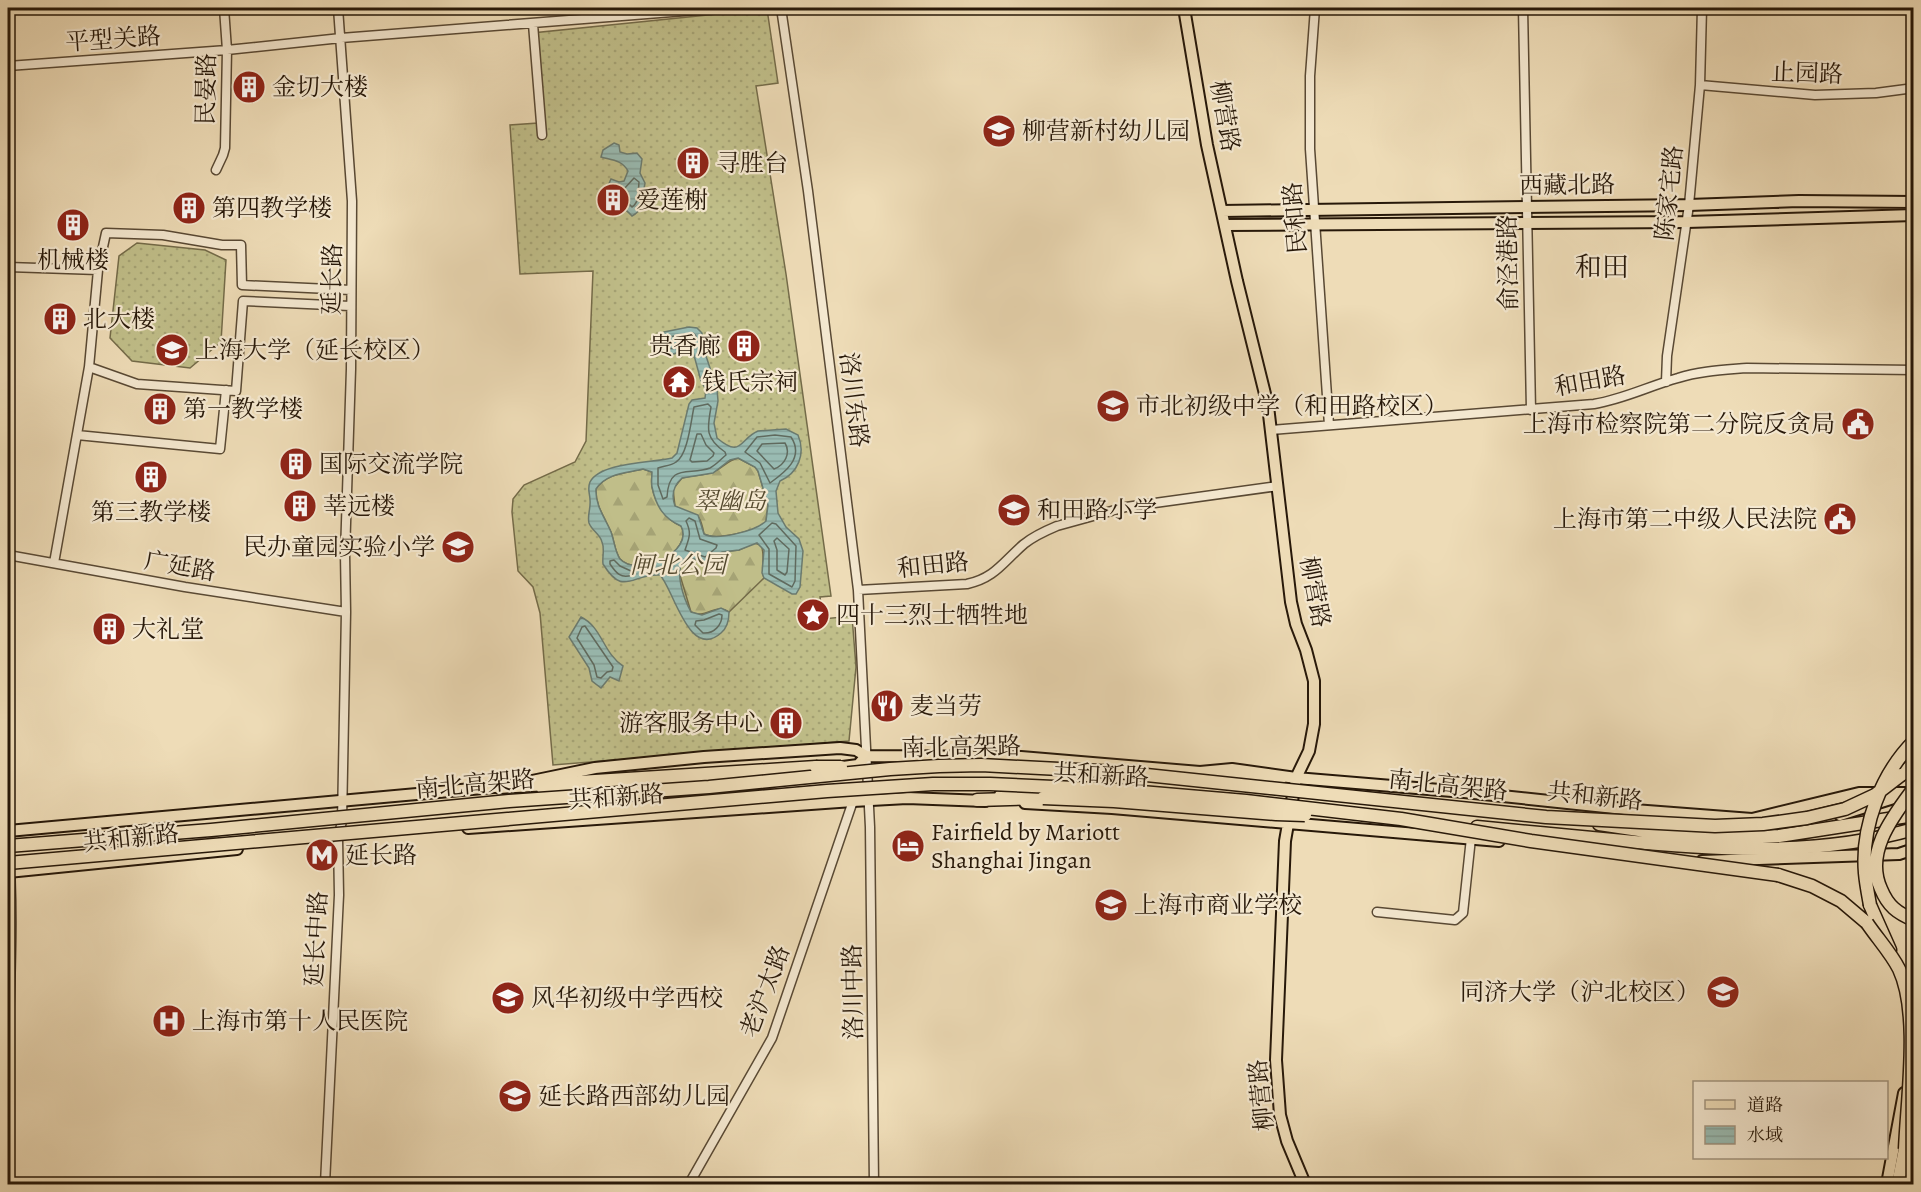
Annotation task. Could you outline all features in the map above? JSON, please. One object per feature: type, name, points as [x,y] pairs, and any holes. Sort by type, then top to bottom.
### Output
[{"type":"highway","points":[[1905,1149],[1911,1023],[1906,990],[1870,905],[1865,872],[1867,832],[1877,798],[1893,768],[1914,741]]},
{"type":"highway","points":[[1546,817],[1715,826],[1763,824],[1807,818],[1845,809],[1875,795],[1914,763]]},
{"type":"highway","name":"南北高架路","points":[[8,844],[210,830],[509,801],[708,787],[890,769],[981,765],[1118,772],[1546,817],[1679,836],[1733,838],[1779,836],[1914,815]]},
{"type":"highway","points":[[499,787],[816,767],[890,769]]},
{"type":"highway","name":"南北高架路","points":[[8,868],[827,791],[933,784],[990,784],[1118,790],[1719,849],[1778,850],[1838,844],[1914,829]]},
{"type":"highway","points":[[1912,791],[1891,819],[1877,849],[1875,877],[1886,901],[1898,913],[1914,920]]},
{"type":"highway","points":[[977,800],[1043,798],[1114,801],[1276,814],[1352,813]]},
{"type":"highway","points":[[1401,819],[1531,841],[1778,874],[1812,886],[1841,901],[1867,923],[1898,969]]},
{"type":"highway","points":[[1898,1185],[1914,1097]]},
{"type":"highway","points":[[1912,1185],[1914,1178]]},
{"type":"main road","name":"柳营路","points":[[1184,8],[1207,145],[1241,298],[1263,380],[1272,430],[1291,602],[1314,681],[1314,724],[1309,751],[1295,782],[1289,817],[1276,1060],[1280,1115],[1287,1141],[1305,1185]]},
{"type":"main road","name":"西藏北路","points":[[1222,211],[1799,201],[1914,202]]},
{"type":"main road","name":"西藏北路","points":[[1225,225],[1687,222],[1914,215]]},
{"type":"main road","name":"共和新路","points":[[8,831],[499,787],[595,768],[704,757],[840,748],[856,750],[867,756],[1021,757],[1200,772],[1715,830],[1758,830],[1782,827],[1853,812],[1912,791]]},
{"type":"main road","name":"共和新路","points":[[499,787],[588,791],[858,765],[867,756]]},
{"type":"main road","name":"共和新路","points":[[1295,782],[1464,792],[1634,810],[1752,819],[1859,793],[1912,791]]},
{"type":"main road","name":"共和新路","points":[[8,868],[338,839],[853,801],[907,798],[977,800],[1017,792],[1077,794],[1509,842],[1545,841]]},
{"type":"main road","points":[[1634,810],[1652,823]]},
{"type":"main road","name":"共和新路","points":[[1289,817],[1545,841],[1668,861],[1899,854],[1914,849]]},
{"type":"main road","points":[[1752,819],[1782,827]]},
{"type":"main road","points":[[1887,1185],[1898,1130],[1914,1020]]},
{"type":"street","name":"民晏路","points":[[216,170],[225,148],[227,51],[224,8]]},
{"type":"street","name":"延长路","points":[[338,8],[352,201],[342,821],[338,839]]},
{"type":"street","name":"平型关路","points":[[8,66],[227,51],[341,38],[723,8]]},
{"type":"street","name":"洛川东路","points":[[781,8],[808,191],[858,590],[869,800]]},
{"type":"street","name":"民和路","points":[[1315,8],[1309,122],[1329,425]]},
{"type":"street","name":"俞泾港路","points":[[1523,8],[1531,410]]},
{"type":"street","name":"陈家宅路","points":[[1666,382],[1667,356],[1689,204],[1700,85],[1702,8]]},
{"type":"street","points":[[533,24],[542,135]]},
{"type":"street","name":"止园路","points":[[1700,85],[1815,95],[1876,93],[1914,88]]},
{"type":"street","points":[[54,563],[89,367],[98,270],[106,233],[163,235],[241,246],[243,301],[236,391],[137,384],[89,367]]},
{"type":"street","points":[[8,267],[98,270]]},
{"type":"street","points":[[242,285],[351,290]]},
{"type":"street","points":[[243,301],[351,306]]},
{"type":"street","name":"和田路","points":[[1272,430],[1531,410],[1604,402],[1688,375],[1746,368],[1914,370]]},
{"type":"street","points":[[77,435],[220,449],[226,390]]},
{"type":"street","name":"和田路","points":[[858,590],[967,585],[978,582],[999,570],[1030,539],[1057,526],[1126,507],[1278,486]]},
{"type":"street","name":"广延路","points":[[8,555],[185,587],[346,612]]},
{"type":"street","name":"洛川中路","points":[[869,800],[874,1185]]},
{"type":"street","name":"老沪太路","points":[[689,1185],[772,1038],[853,801]]},
{"type":"street","points":[[1377,912],[1455,920],[1462,913],[1471,838]]},
{"type":"street","name":"延长中路","points":[[325,1185],[339,895],[338,839]]},
{"type":"street","points":[[8,844],[8,1064]]},
{"type":"street","points":[[1898,1130],[1914,1132]]},
{"type":"green space","name":"闸北公园","points":[[767,9],[778,83],[756,86],[786,274],[831,596],[820,597],[823,619],[852,616],[856,667],[849,741],[553,765],[540,613],[533,587],[518,571],[512,512],[513,499],[524,485],[575,462],[586,441],[593,271],[520,274],[510,125],[538,123],[532,33]]},
{"type":"green space","points":[[137,243],[205,250],[226,260],[221,342],[190,368],[132,361],[110,338],[119,256]]},
{"type":"green space","name":"翠幽岛","points":[[738,458],[758,471],[768,505],[766,522],[754,529],[736,534],[710,536],[704,534],[698,516],[675,506],[673,489],[682,478],[713,472]]},
{"type":"green space","points":[[643,469],[652,472],[652,487],[656,499],[666,515],[681,526],[683,536],[680,545],[672,553],[650,564],[639,566],[628,564],[618,556],[611,532],[599,506],[596,489],[611,477]]},
{"type":"green space","points":[[754,543],[761,545],[764,578],[729,612],[720,609],[701,614],[691,612],[679,572],[681,563],[690,558],[705,563],[722,552],[739,550]]},
{"type":"water","points":[[614,143],[619,145],[620,152],[637,153],[642,159],[640,173],[645,183],[643,202],[640,210],[632,216],[620,204],[619,193],[614,187],[608,186],[611,179],[624,181],[628,171],[620,163],[601,157],[603,150]]},
{"type":"water","points":[[689,327],[697,328],[702,333],[703,347],[717,389],[718,401],[714,423],[717,438],[731,447],[736,447],[758,431],[786,429],[798,435],[800,442],[799,462],[792,473],[780,481],[776,491],[778,513],[786,527],[799,539],[803,551],[800,587],[796,594],[792,594],[764,578],[762,573],[764,550],[757,543],[739,550],[722,552],[705,563],[695,559],[685,559],[680,570],[680,577],[685,600],[691,612],[702,615],[721,608],[729,612],[725,629],[710,639],[700,638],[691,631],[660,575],[650,575],[623,582],[610,574],[603,564],[601,539],[590,526],[589,520],[589,487],[596,475],[627,464],[672,458],[677,453],[689,404],[692,400],[705,398],[706,390],[701,381],[692,348],[674,354],[665,354],[659,341],[664,332]],"holes":[[[738,458],[758,471],[768,505],[766,521],[736,534],[726,536],[704,534],[698,515],[675,506],[673,498],[675,487],[682,478],[713,473],[730,460]],[[643,469],[652,472],[652,487],[658,506],[669,519],[681,526],[683,536],[680,545],[672,553],[650,564],[639,566],[628,564],[618,556],[611,532],[599,506],[596,489],[611,477]]]},
{"type":"water","points":[[581,617],[594,627],[616,661],[623,666],[619,681],[610,677],[601,688],[592,681],[589,668],[569,637]]},
{"type":"place","name":"金切大楼","points":[[249,87]]},
{"type":"place","name":"柳营新村幼儿园","points":[[999,131]]},
{"type":"place","name":"寻胜台","points":[[693,163]]},
{"type":"place","name":"爱莲榭","points":[[613,200]]},
{"type":"place","name":"第四教学楼","points":[[189,208]]},
{"type":"place","name":"机械楼","points":[[73,225]]},
{"type":"place","name":"北大楼","points":[[60,319]]},
{"type":"place","name":"贵香廊","points":[[744,346]]},
{"type":"place","name":"上海大学（延长校区）","points":[[172,350]]},
{"type":"place","name":"钱氏宗祠","points":[[679,382]]},
{"type":"place","name":"市北初级中学（和田路校区）","points":[[1113,406]]},
{"type":"place","name":"第一教学楼","points":[[160,409]]},
{"type":"place","name":"上海市检察院第二分院反贪局","points":[[1858,424]]},
{"type":"place","name":"国际交流学院","points":[[296,464]]},
{"type":"place","name":"第三教学楼","points":[[151,477]]},
{"type":"place","name":"莘远楼","points":[[300,506]]},
{"type":"place","name":"和田路小学","points":[[1014,510]]},
{"type":"place","name":"上海市第二中级人民法院","points":[[1840,519]]},
{"type":"place","name":"民办童园实验小学","points":[[458,547]]},
{"type":"place","name":"四十三烈士牺牲地","points":[[813,615]]},
{"type":"place","name":"大礼堂","points":[[109,629]]},
{"type":"place","name":"麦当劳","points":[[887,706]]},
{"type":"place","name":"游客服务中心","points":[[786,723]]},
{"type":"place","name":"Fairfield by Mariott Shanghai Jingan","points":[[908,846]]},
{"type":"place","name":"延长路","points":[[322,855]]},
{"type":"place","name":"上海市商业学校","points":[[1111,905]]},
{"type":"place","name":"同济大学（沪北校区）","points":[[1723,992]]},
{"type":"place","name":"风华初级中学西校","points":[[508,998]]},
{"type":"place","name":"上海市第十人民医院","points":[[169,1021]]},
{"type":"place","name":"延长路西部幼儿园","points":[[515,1096]]},
{"type":"district","name":"和田","points":[[1602,267]]}]
